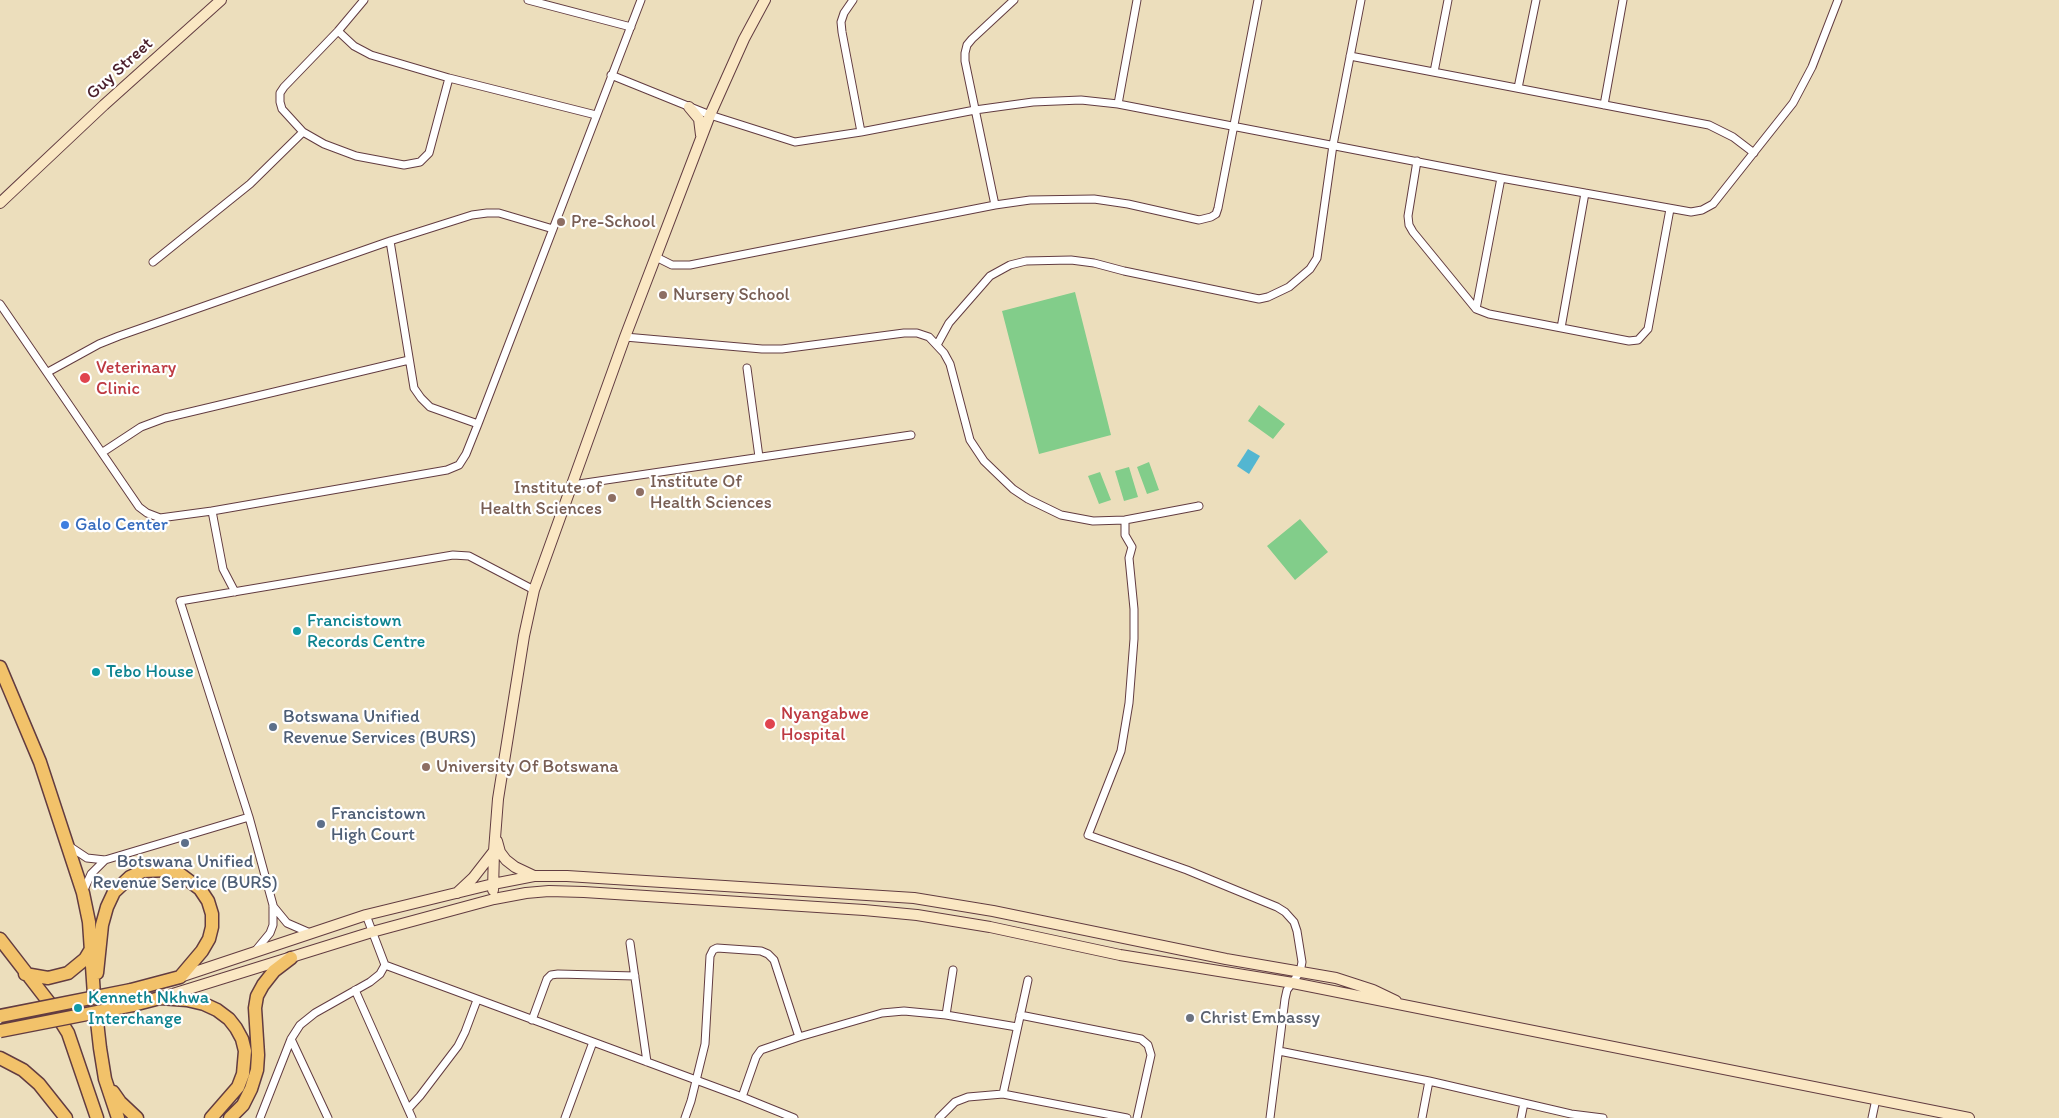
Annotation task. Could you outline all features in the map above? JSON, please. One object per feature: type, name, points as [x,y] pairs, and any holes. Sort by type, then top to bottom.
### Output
[{"type":"highway","points":[[0,667],[40,762],[83,893],[89,922],[94,995],[105,1079],[118,1118]]},
{"type":"highway","points":[[0,1016],[65,1004],[180,977],[202,951],[209,939],[212,927],[212,914],[208,901],[200,889],[180,874],[169,870],[143,871],[122,883],[114,892],[107,906],[102,925],[94,995]]},
{"type":"highway","points":[[0,939],[25,974],[48,1001],[68,1033],[97,1118]]},
{"type":"highway","points":[[25,974],[48,978],[68,973],[85,959],[91,949]]},
{"type":"highway","points":[[230,1118],[243,1105],[257,1070],[258,1055],[254,1008],[257,996],[274,971],[291,958]]},
{"type":"highway","points":[[0,1031],[134,1006],[160,998],[187,1000],[204,1004],[229,1019],[242,1039],[246,1062],[238,1087],[211,1118]]},
{"type":"highway","points":[[0,1058],[23,1070],[39,1084],[66,1118]]},
{"type":"highway","points":[[105,1079],[120,1102],[137,1118]]},
{"type":"street","points":[[364,0],[338,31],[284,87],[280,94],[282,109],[303,132],[324,144],[356,156],[404,165],[420,162],[429,153],[450,78]]},
{"type":"street","points":[[528,0],[631,27]]},
{"type":"street","points":[[0,304],[140,507],[147,513],[160,518],[212,511],[447,470],[459,465],[466,454],[478,424],[641,0]]},
{"type":"street","points":[[494,899],[494,851],[498,799],[534,590],[625,337],[710,115],[744,39],[765,0]]},
{"type":"street","points":[[853,0],[844,13],[841,22],[861,132]]},
{"type":"street","points":[[995,205],[965,61],[967,45],[1014,0]]},
{"type":"street","points":[[1118,104],[1137,0]]},
{"type":"street","points":[[656,257],[672,265],[690,265],[995,205],[1030,200],[1094,199],[1128,204],[1199,220],[1206,219],[1216,214],[1218,208],[1258,0]]},
{"type":"street","points":[[937,345],[949,322],[990,276],[1010,266],[1026,261],[1071,260],[1094,263],[1259,299],[1280,292],[1302,276],[1317,258],[1333,145],[1361,0]]},
{"type":"street","points":[[1434,72],[1448,0]]},
{"type":"street","points":[[1518,88],[1536,0]]},
{"type":"street","points":[[1604,105],[1623,0]]},
{"type":"street","points":[[611,75],[710,115],[795,142],[861,132],[975,110],[1057,100],[1118,104],[1501,178],[1691,212],[1702,210],[1713,204],[1793,103],[1804,85],[1838,0]]},
{"type":"street","name":"Guy Street","points":[[0,203],[42,162],[218,1]]},
{"type":"street","points":[[338,31],[354,46],[371,55],[450,78],[596,115]]},
{"type":"street","points":[[1350,56],[1709,125],[1733,137],[1754,154]]},
{"type":"street","points":[[689,107],[699,118],[702,136]]},
{"type":"street","points":[[153,262],[250,184],[303,132]]},
{"type":"street","points":[[1416,161],[1408,216],[1409,225],[1476,309],[1489,314],[1629,341],[1638,340],[1648,329],[1670,209]]},
{"type":"street","name":"Guy Street","points":[[0,194],[32,167],[42,162]]},
{"type":"street","points":[[1476,309],[1501,178]]},
{"type":"street","points":[[1561,328],[1586,193]]},
{"type":"street","points":[[48,372],[99,344],[119,336],[390,241],[472,215],[487,212],[499,214],[553,229]]},
{"type":"street","points":[[390,241],[414,388],[430,407],[478,424]]},
{"type":"street","points":[[625,337],[762,349],[917,333],[929,337],[950,364],[964,426],[976,452],[997,474],[1028,499],[1061,515],[1093,520],[1125,520],[1199,506],[1157,514]]},
{"type":"street","points":[[103,452],[141,427],[165,418],[409,360]]},
{"type":"street","points":[[747,368],[759,457]]},
{"type":"street","points":[[572,485],[911,435]]},
{"type":"street","points":[[212,511],[223,570],[234,592]]},
{"type":"street","points":[[1125,520],[1125,535],[1132,547],[1129,558],[1134,609],[1134,640],[1129,703],[1121,751],[1088,836],[1186,870],[1277,907],[1291,917],[1298,931],[1302,962],[1300,972],[1287,990],[1285,999],[1270,1118]]},
{"type":"street","points":[[254,952],[270,933],[273,925],[273,906],[249,817],[180,601],[453,555],[469,556],[534,590]]},
{"type":"street","points":[[67,844],[87,858],[105,860],[249,817]]},
{"type":"street","points":[[495,835],[500,852],[506,860],[534,876]]},
{"type":"street","points":[[454,895],[473,878],[494,851]]},
{"type":"street","points":[[83,893],[91,874],[105,860]]},
{"type":"street","points":[[180,977],[366,916],[493,884],[534,876],[568,876],[914,898],[993,911],[1186,952],[1336,978],[1373,990],[1404,1004]]},
{"type":"street","points":[[160,998],[372,932],[494,899],[541,892],[584,892],[917,915],[1120,954],[1293,983],[1382,1002],[1404,1004],[1969,1118]]},
{"type":"street","points":[[273,906],[287,923],[310,933]]},
{"type":"street","points":[[366,916],[385,965],[794,1118]]},
{"type":"street","points":[[630,943],[647,1062]]},
{"type":"street","points":[[685,1118],[705,1044],[710,956],[713,950],[717,948],[761,951],[768,954],[774,960],[799,1036]]},
{"type":"street","points":[[260,1118],[291,1039],[300,1025],[315,1013],[380,974],[385,965]]},
{"type":"street","points":[[946,1015],[953,970]]},
{"type":"street","points":[[532,1020],[547,979],[552,975],[635,976]]},
{"type":"street","points":[[1003,1094],[1028,980]]},
{"type":"street","points":[[355,990],[412,1118]]},
{"type":"street","points":[[408,1108],[420,1096],[458,1046],[477,1000]]},
{"type":"street","points":[[742,1097],[756,1057],[762,1050],[799,1036],[894,1011],[946,1015],[1017,1027]]},
{"type":"street","points":[[1020,1015],[1141,1039],[1148,1045],[1151,1055],[1137,1118]]},
{"type":"street","points":[[291,1039],[328,1118]]},
{"type":"street","points":[[565,1118],[593,1042]]},
{"type":"street","points":[[1279,1052],[1430,1081],[1524,1102],[1571,1116],[1603,1118]]},
{"type":"street","points":[[1422,1118],[1430,1081]]},
{"type":"street","points":[[939,1118],[956,1102],[968,1097],[1003,1094],[1095,1115],[1127,1118]]},
{"type":"street","points":[[1872,1118],[1876,1099]]},
{"type":"street","points":[[1521,1118],[1524,1102]]},
{"type":"green space","points":[[1075,292],[1111,435],[1039,454],[1002,311]]},
{"type":"green space","points":[[1259,405],[1285,424],[1273,439],[1248,421]]},
{"type":"green space","points":[[1149,462],[1159,490],[1147,494],[1137,467]]},
{"type":"green space","points":[[1129,467],[1138,497],[1124,501],[1115,471]]},
{"type":"green space","points":[[1100,472],[1111,500],[1099,504],[1088,476]]},
{"type":"green space","points":[[1300,519],[1328,552],[1295,580],[1267,546]]},
{"type":"water","points":[[1248,449],[1260,456],[1249,474],[1237,466]]},
{"type":"place","name":"Pre-School","points":[[561,222]]},
{"type":"place","name":"Nursery School","points":[[663,295]]},
{"type":"place","name":"Veterinary Clinic","points":[[85,378]]},
{"type":"place","name":"Institute Of Health Sciences","points":[[640,492]]},
{"type":"place","name":"Institute of Health Sciences","points":[[612,498]]},
{"type":"place","name":"Galo Center","points":[[65,525]]},
{"type":"place","name":"Francistown Records Centre","points":[[297,631]]},
{"type":"place","name":"Tebo House","points":[[96,672]]},
{"type":"place","name":"Nyangabwe Hospital","points":[[770,724]]},
{"type":"place","name":"Botswana Unified Revenue Services (BURS)","points":[[273,727]]},
{"type":"place","name":"University Of Botswana","points":[[426,767]]},
{"type":"place","name":"Francistown High Court","points":[[321,824]]},
{"type":"place","name":"Botswana Unified Revenue Service (BURS)","points":[[185,843]]},
{"type":"place","name":"Kenneth Nkhwa Interchange","points":[[78,1008]]},
{"type":"place","name":"Christ Embassy","points":[[1190,1018]]}]
